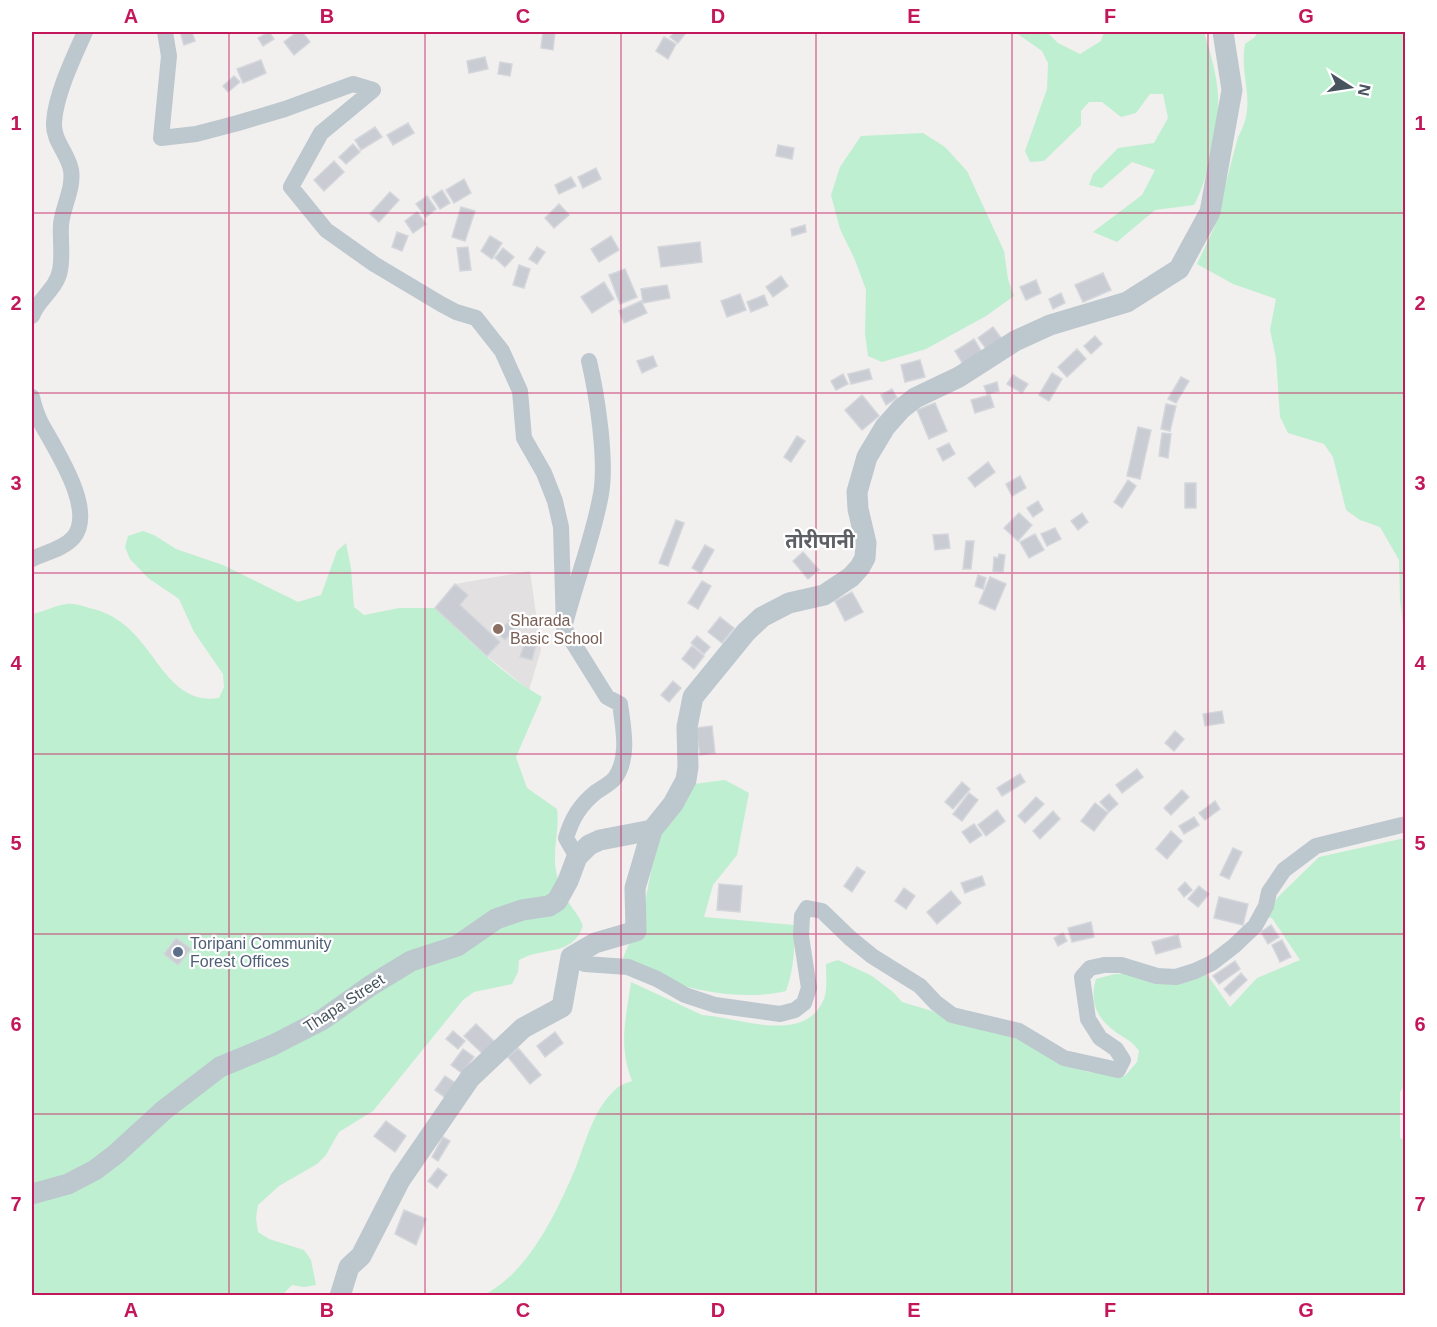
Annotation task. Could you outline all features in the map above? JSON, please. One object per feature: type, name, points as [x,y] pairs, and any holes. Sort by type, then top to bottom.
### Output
[{"type":"street","points":[[32,316],[40,300],[55,285],[60,270],[62,222],[71,182],[71,170],[59,145],[54,124],[62,91],[85,32]]},
{"type":"street","points":[[165,32],[169,56],[161,138],[196,134],[238,123],[285,109],[353,84],[373,90],[321,134],[291,187],[326,230],[374,264],[441,304],[476,318],[502,351],[520,391],[524,438],[544,473],[555,501],[561,527],[564,628],[584,656],[608,697],[620,704],[624,738],[623,758],[615,778],[585,801],[572,818],[566,838],[577,857],[589,845],[600,840],[652,830]]},
{"type":"street","points":[[571,957],[596,943],[636,931],[635,888],[652,830],[673,804],[686,780],[687,728],[690,708],[693,697],[701,685],[746,632],[762,617],[789,603],[824,595],[860,567],[865,558],[866,543],[857,492],[867,457],[885,427],[901,409],[915,398],[959,376],[1015,341],[1050,325],[1127,302],[1179,269],[1210,212],[1232,90],[1223,32]]},
{"type":"street","points":[[564,628],[602,491],[602,458],[594,381],[589,361]]},
{"type":"street","points":[[32,397],[41,424],[59,453],[78,500],[81,514],[79,529],[69,541],[32,559]]},
{"type":"street","points":[[571,957],[585,964],[628,967],[685,994],[715,1005],[780,1014],[795,1010],[804,1002],[809,988],[801,936],[802,916],[807,908],[822,911],[872,956],[920,986],[936,1003],[952,1015],[1019,1031],[1064,1058],[1118,1070],[1123,1060],[1116,1049],[1100,1038],[1088,1019],[1082,977],[1090,968],[1121,964],[1157,976],[1176,977],[1195,971],[1212,963],[1255,926],[1266,906],[1269,892],[1284,870],[1316,846],[1406,824]]},
{"type":"street","name":"Thapa Street","points":[[32,1194],[68,1184],[95,1170],[116,1155],[164,1110],[220,1067],[273,1045],[322,1020],[370,986],[411,961],[456,946],[496,919],[522,910],[549,906],[557,901],[577,857]]},
{"type":"street","points":[[340,1296],[349,1267],[361,1256],[400,1180],[470,1078],[523,1028],[562,1007],[571,957]]},
{"type":"shaded area","name":"Sharada Basic School","points":[[530,571],[541,650],[529,690],[487,656],[435,608],[455,584]]},
{"type":"green space","points":[[1015,32],[1047,32],[1058,43],[1080,54],[1101,41],[1104,32],[1204,32],[1215,71],[1218,108],[1208,167],[1194,205],[1155,210],[1117,242],[1093,232],[1142,195],[1155,170],[1132,162],[1102,188],[1089,185],[1093,174],[1118,148],[1154,143],[1168,118],[1163,94],[1150,94],[1136,113],[1121,117],[1102,102],[1089,102],[1081,111],[1081,125],[1044,161],[1030,162],[1025,151],[1047,89],[1048,63],[1042,51]]},
{"type":"green space","points":[[1257,32],[1405,32],[1405,641],[1400,600],[1399,560],[1380,527],[1360,520],[1346,510],[1333,457],[1324,444],[1288,433],[1280,417],[1276,358],[1270,330],[1276,299],[1233,284],[1197,264],[1214,228],[1238,137],[1247,113],[1245,44],[1255,37]]},
{"type":"green space","points":[[923,133],[945,147],[967,171],[1004,251],[1008,279],[1014,296],[986,316],[926,349],[882,362],[868,356],[865,334],[866,290],[840,229],[831,195],[840,167],[861,136]]},
{"type":"green space","points":[[143,531],[176,549],[223,565],[298,602],[321,595],[337,551],[346,543],[351,568],[354,607],[364,615],[399,608],[435,608],[499,667],[542,697],[516,757],[527,788],[557,809],[556,871],[564,894],[583,926],[578,936],[565,947],[519,960],[518,972],[512,984],[474,992],[463,1000],[373,1111],[339,1132],[326,1155],[317,1164],[279,1186],[258,1205],[256,1218],[258,1232],[269,1239],[304,1250],[311,1260],[316,1285],[304,1287],[292,1285],[281,1296],[32,1296],[32,614],[58,606],[75,604],[109,615],[125,625],[138,638],[170,679],[182,690],[197,697],[213,699],[219,698],[224,687],[223,674],[194,632],[179,599],[148,578],[130,559],[125,547],[128,536]]},
{"type":"green space","points":[[725,780],[749,793],[737,855],[713,885],[704,917],[794,925],[791,975],[786,991],[752,995],[703,990],[676,983],[623,958],[644,908],[654,841],[686,785]]},
{"type":"green space","points":[[1405,838],[1406,1085],[1400,1092],[1400,1138],[1406,1140],[1405,1295],[482,1296],[513,1273],[539,1240],[568,1185],[596,1115],[608,1097],[624,1084],[632,1081],[624,1043],[631,982],[702,1015],[750,1023],[785,1025],[801,1022],[813,1014],[825,997],[826,964],[838,960],[872,976],[902,1002],[932,1011],[950,1020],[1027,1040],[1072,1066],[1088,1072],[1125,1076],[1137,1062],[1139,1051],[1131,1042],[1110,1028],[1100,1016],[1094,1003],[1096,979],[1115,974],[1206,973],[1230,1007],[1257,978],[1300,960],[1272,918],[1265,917],[1278,897],[1319,857]]},
{"type":"building","points":[[180,32],[192,32],[195,41],[184,45]]},
{"type":"building","points":[[269,32],[274,39],[263,46],[258,38]]},
{"type":"building","points":[[297,32],[302,32],[310,42],[294,55],[284,42]]},
{"type":"building","points":[[543,32],[555,32],[553,50],[541,48]]},
{"type":"building","points":[[675,32],[685,34],[678,43],[670,37]]},
{"type":"building","points":[[664,37],[676,44],[668,59],[656,51]]},
{"type":"building","points":[[485,57],[488,69],[469,73],[467,61]]},
{"type":"building","points":[[261,60],[266,73],[243,83],[237,69]]},
{"type":"building","points":[[500,62],[512,64],[510,76],[498,74]]},
{"type":"building","points":[[234,76],[240,82],[228,92],[223,86]]},
{"type":"building","points":[[408,123],[414,133],[393,145],[387,135]]},
{"type":"building","points":[[375,127],[382,137],[361,150],[355,140]]},
{"type":"building","points":[[353,144],[360,152],[346,164],[339,157]]},
{"type":"building","points":[[778,145],[794,148],[792,159],[776,156]]},
{"type":"building","points":[[334,161],[344,172],[324,191],[314,180]]},
{"type":"building","points":[[596,168],[601,179],[583,188],[578,177]]},
{"type":"building","points":[[571,177],[576,186],[559,194],[555,185]]},
{"type":"building","points":[[464,179],[471,193],[454,203],[446,190]]},
{"type":"building","points":[[442,190],[450,203],[440,209],[432,197]]},
{"type":"building","points":[[390,192],[399,200],[379,222],[370,214]]},
{"type":"building","points":[[427,196],[436,209],[426,217],[416,204]]},
{"type":"building","points":[[559,204],[569,215],[554,228],[545,218]]},
{"type":"building","points":[[461,207],[475,211],[465,241],[452,237]]},
{"type":"building","points":[[417,212],[426,224],[413,233],[405,221]]},
{"type":"building","points":[[805,225],[806,232],[792,236],[791,229]]},
{"type":"building","points":[[397,232],[408,236],[402,251],[392,247]]},
{"type":"building","points":[[490,236],[502,243],[492,259],[481,251]]},
{"type":"building","points":[[611,236],[619,250],[599,262],[591,249]]},
{"type":"building","points":[[700,242],[702,262],[661,267],[658,247]]},
{"type":"building","points":[[468,247],[471,270],[460,271],[457,248]]},
{"type":"building","points":[[537,247],[545,252],[537,264],[529,259]]},
{"type":"building","points":[[503,248],[514,257],[505,267],[495,258]]},
{"type":"building","points":[[519,265],[530,269],[524,288],[513,285]]},
{"type":"building","points":[[625,269],[637,297],[620,304],[609,275]]},
{"type":"building","points":[[1103,273],[1111,290],[1083,302],[1075,285]]},
{"type":"building","points":[[781,276],[788,286],[773,297],[766,287]]},
{"type":"building","points":[[1036,280],[1041,293],[1026,300],[1020,287]]},
{"type":"building","points":[[604,282],[614,299],[592,313],[581,297]]},
{"type":"building","points":[[667,285],[670,298],[643,303],[641,289]]},
{"type":"building","points":[[1061,293],[1065,303],[1053,309],[1049,299]]},
{"type":"building","points":[[740,294],[746,310],[727,317],[721,301]]},
{"type":"building","points":[[764,295],[768,305],[751,312],[747,302]]},
{"type":"building","points":[[641,301],[647,313],[624,323],[619,311]]},
{"type":"building","points":[[993,327],[1002,339],[987,350],[978,338]]},
{"type":"building","points":[[1095,336],[1102,344],[1091,354],[1084,346]]},
{"type":"building","points":[[974,339],[983,354],[964,366],[955,351]]},
{"type":"building","points":[[1077,349],[1086,359],[1067,377],[1058,367]]},
{"type":"building","points":[[653,356],[657,366],[642,373],[637,361]]},
{"type":"building","points":[[920,360],[925,377],[905,382],[901,365]]},
{"type":"building","points":[[869,369],[872,379],[851,384],[848,374]]},
{"type":"building","points":[[1052,373],[1062,379],[1049,401],[1039,395]]},
{"type":"building","points":[[843,374],[848,384],[836,390],[831,381]]},
{"type":"building","points":[[1013,375],[1028,384],[1022,393],[1007,384]]},
{"type":"building","points":[[1181,377],[1189,381],[1176,403],[1168,399]]},
{"type":"building","points":[[997,382],[999,391],[987,394],[984,386]]},
{"type":"building","points":[[892,389],[897,398],[886,405],[881,395]]},
{"type":"building","points":[[862,395],[879,416],[862,430],[845,410]]},
{"type":"building","points":[[990,395],[994,407],[975,413],[971,400]]},
{"type":"building","points":[[935,403],[947,431],[929,439],[917,410]]},
{"type":"building","points":[[1166,404],[1176,406],[1170,431],[1161,429]]},
{"type":"building","points":[[1138,427],[1151,430],[1140,479],[1127,476]]},
{"type":"building","points":[[1162,433],[1171,434],[1168,458],[1159,456]]},
{"type":"building","points":[[797,436],[805,441],[791,462],[784,457]]},
{"type":"building","points":[[949,443],[955,454],[943,461],[937,449]]},
{"type":"building","points":[[988,462],[995,472],[975,487],[968,478]]},
{"type":"building","points":[[1020,476],[1026,488],[1012,496],[1006,484]]},
{"type":"building","points":[[1128,480],[1136,486],[1122,508],[1114,502]]},
{"type":"building","points":[[1185,483],[1196,483],[1196,508],[1185,508]]},
{"type":"building","points":[[1038,501],[1043,510],[1033,517],[1027,508]]},
{"type":"building","points":[[1019,513],[1032,525],[1018,541],[1004,528]]},
{"type":"building","points":[[1082,513],[1088,522],[1078,530],[1071,521]]},
{"type":"building","points":[[676,520],[684,523],[668,566],[659,563]]},
{"type":"building","points":[[1055,528],[1061,539],[1047,546],[1041,534]]},
{"type":"building","points":[[948,534],[950,548],[935,550],[933,535]]},
{"type":"building","points":[[1035,534],[1044,550],[1029,558],[1020,542]]},
{"type":"building","points":[[966,541],[974,541],[971,569],[963,569]]},
{"type":"building","points":[[705,545],[714,550],[701,573],[692,568]]},
{"type":"building","points":[[803,552],[819,570],[808,579],[793,561]]},
{"type":"building","points":[[999,554],[1005,555],[1003,572],[993,571],[994,557],[998,558]]},
{"type":"building","points":[[978,575],[986,578],[983,589],[975,586]]},
{"type":"building","points":[[990,577],[1006,584],[995,610],[979,603]]},
{"type":"building","points":[[702,581],[711,586],[698,609],[688,603]]},
{"type":"building","points":[[455,584],[468,595],[460,605],[500,642],[487,656],[435,608]]},
{"type":"building","points":[[852,592],[863,612],[845,621],[835,601]]},
{"type":"building","points":[[516,614],[523,621],[505,640],[497,633]]},
{"type":"building","points":[[720,617],[734,628],[722,643],[708,632]]},
{"type":"building","points":[[697,636],[710,647],[704,654],[691,643]]},
{"type":"building","points":[[526,638],[537,642],[532,660],[520,657]]},
{"type":"building","points":[[692,646],[704,656],[694,669],[682,659]]},
{"type":"building","points":[[673,681],[681,688],[669,702],[661,695]]},
{"type":"building","points":[[1222,711],[1224,723],[1205,726],[1203,714]]},
{"type":"building","points":[[712,726],[715,753],[700,755],[696,728]]},
{"type":"building","points":[[1175,731],[1184,739],[1174,751],[1165,743]]},
{"type":"building","points":[[1137,769],[1143,777],[1122,793],[1116,785]]},
{"type":"building","points":[[1020,774],[1025,782],[1002,796],[997,788]]},
{"type":"building","points":[[962,782],[970,789],[953,809],[945,802]]},
{"type":"building","points":[[1182,790],[1189,797],[1171,815],[1164,808]]},
{"type":"building","points":[[969,793],[978,800],[962,821],[953,814]]},
{"type":"building","points":[[1109,794],[1118,804],[1109,812],[1100,802]]},
{"type":"building","points":[[1036,797],[1044,804],[1025,823],[1018,816]]},
{"type":"building","points":[[1215,801],[1220,809],[1205,820],[1199,813]]},
{"type":"building","points":[[1095,803],[1108,813],[1094,831],[1081,821]]},
{"type":"building","points":[[997,810],[1005,821],[986,836],[978,825]]},
{"type":"building","points":[[1053,811],[1060,819],[1040,839],[1033,831]]},
{"type":"building","points":[[1194,817],[1199,825],[1184,834],[1179,826]]},
{"type":"building","points":[[974,824],[982,835],[970,843],[962,832]]},
{"type":"building","points":[[1171,831],[1182,841],[1167,859],[1156,849]]},
{"type":"building","points":[[1233,848],[1242,852],[1229,879],[1220,875]]},
{"type":"building","points":[[857,867],[865,872],[852,892],[844,886]]},
{"type":"building","points":[[982,876],[985,885],[965,893],[961,883]]},
{"type":"building","points":[[1185,882],[1192,890],[1184,897],[1178,889]]},
{"type":"building","points":[[719,884],[742,886],[740,912],[717,910]]},
{"type":"building","points":[[1199,886],[1209,894],[1198,907],[1188,899]]},
{"type":"building","points":[[904,888],[915,896],[906,909],[895,901]]},
{"type":"building","points":[[951,891],[961,903],[937,924],[927,912]]},
{"type":"building","points":[[1219,897],[1248,904],[1243,925],[1214,918]]},
{"type":"building","points":[[1091,922],[1094,937],[1072,942],[1068,928]]},
{"type":"building","points":[[1271,925],[1279,937],[1268,944],[1261,932]]},
{"type":"building","points":[[1063,933],[1067,941],[1058,946],[1054,938]]},
{"type":"building","points":[[1178,935],[1181,947],[1156,954],[1152,942]]},
{"type":"building","points":[[176,938],[191,949],[178,965],[164,954]]},
{"type":"building","points":[[1282,940],[1291,957],[1280,962],[1272,945]]},
{"type":"building","points":[[1235,961],[1240,969],[1219,984],[1213,976]]},
{"type":"building","points":[[1241,973],[1247,980],[1230,996],[1224,989]]},
{"type":"building","points":[[476,1024],[495,1042],[483,1054],[464,1036]]},
{"type":"building","points":[[453,1031],[465,1041],[458,1049],[446,1039]]},
{"type":"building","points":[[555,1032],[563,1043],[545,1057],[537,1046]]},
{"type":"building","points":[[518,1048],[541,1075],[530,1084],[508,1057]]},
{"type":"building","points":[[463,1049],[474,1057],[462,1073],[451,1065]]},
{"type":"building","points":[[445,1076],[457,1084],[447,1099],[435,1090]]},
{"type":"building","points":[[386,1121],[406,1136],[395,1152],[374,1136]]},
{"type":"building","points":[[443,1137],[450,1141],[438,1161],[432,1157]]},
{"type":"building","points":[[438,1168],[447,1175],[437,1188],[428,1181]]},
{"type":"building","points":[[404,1210],[426,1219],[416,1245],[395,1234]]},
{"type":"place","name":"Sharada Basic School","points":[[498,629]]},
{"type":"place","name":"Toripani Community Forest Offices","points":[[178,952]]},
{"type":"district","name":"तोरीपानी","points":[[820,541]]}]
